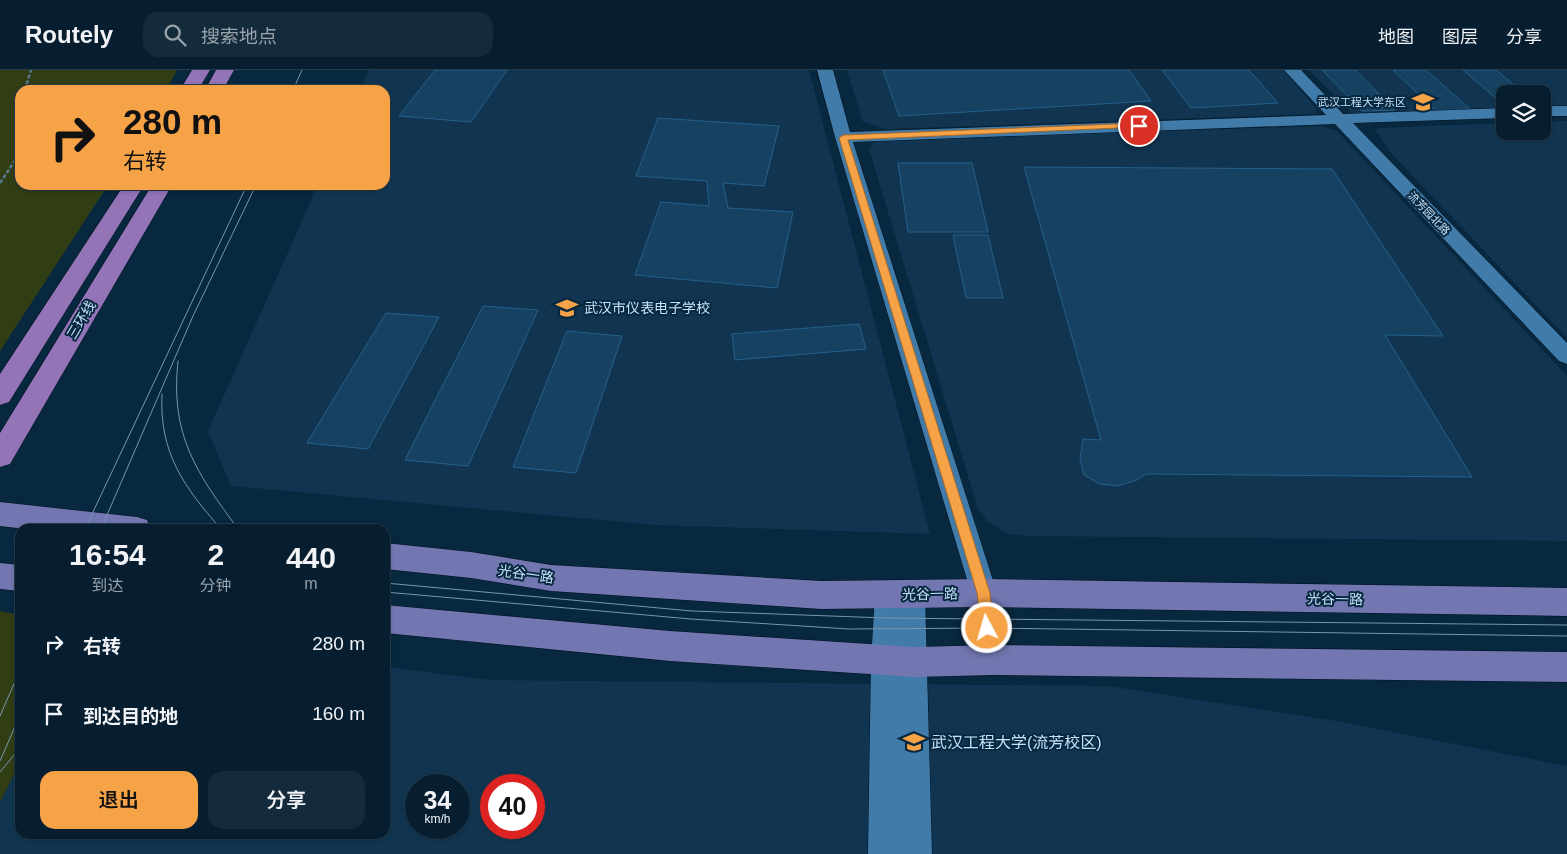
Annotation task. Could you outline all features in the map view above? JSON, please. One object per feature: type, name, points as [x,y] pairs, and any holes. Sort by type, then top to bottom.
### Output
[{"type":"highway","points":[[192,85],[201,70]]},
{"type":"highway","points":[[217,85],[225,70]]},
{"type":"highway","name":"三环线","points":[[0,395],[131,190]]},
{"type":"highway","name":"三环线","points":[[2,453],[159,190]]},
{"type":"main road","points":[[0,514],[91,524]]},
{"type":"main road","name":"光谷一路","points":[[390,557],[471,565],[550,578],[821,595],[984,593],[1567,602]]},
{"type":"main road","points":[[0,576],[15,578]]},
{"type":"main road","points":[[390,618],[670,646],[900,661],[992,660],[1567,667]]},
{"type":"street","points":[[825,70],[843,138],[984,593],[992,660]]},
{"type":"street","name":"流芳园北路","points":[[1292,70],[1567,356]]},
{"type":"street","points":[[1551,111],[1567,111]]},
{"type":"street","points":[[843,138],[1496,113]]},
{"type":"street","points":[[884,854],[900,661],[900,594]]},
{"type":"street","points":[[900,661],[916,854]]},
{"type":"path","points":[[27,85],[31,70]]},
{"type":"path","points":[[0,182],[15,163]]},
{"type":"shaded area","name":"武汉市仪表电子学校","points":[[369,70],[809,70],[930,534],[656,525],[231,486],[208,431],[316,190],[390,190],[390,85],[362,85]]},
{"type":"shaded area","points":[[847,70],[1283,70],[1317,109],[1315,114],[887,129],[863,122]]},
{"type":"shaded area","name":"武汉工程大学东区","points":[[1309,70],[1567,70],[1567,110],[1551,111],[1551,85],[1496,85],[1496,113],[1358,119]]},
{"type":"shaded area","points":[[1567,121],[1567,338],[1390,152],[1375,130],[1379,128],[1496,123],[1496,140],[1551,140],[1551,122]]},
{"type":"shaded area","points":[[1321,126],[1337,131],[1567,376],[1567,541],[1028,536],[1007,534],[987,521],[978,509],[869,149],[873,143],[882,140]]},
{"type":"shaded area","name":"武汉工程大学(流芳校区)","points":[[390,668],[490,680],[1108,686],[1336,721],[1567,766],[1567,854],[0,854],[0,802],[15,773],[15,839],[390,839]]},
{"type":"green space","points":[[0,70],[177,70],[169,85],[15,85],[15,190],[105,190],[0,351]]},
{"type":"green space","points":[[0,611],[15,614],[15,773],[0,802]]},
{"type":"building","points":[[435,70],[507,70],[471,122],[399,116]]},
{"type":"building","points":[[883,70],[1129,70],[1151,101],[899,116]]},
{"type":"building","points":[[1162,70],[1249,70],[1278,103],[1191,108]]},
{"type":"building","points":[[1322,70],[1355,70],[1395,110],[1362,111]]},
{"type":"building","points":[[1393,70],[1426,70],[1470,109],[1436,111]]},
{"type":"building","points":[[1463,70],[1496,70],[1514,85],[1496,85],[1496,98]]},
{"type":"building","points":[[658,118],[779,126],[764,186],[723,183],[728,208],[793,212],[777,288],[635,275],[661,202],[709,206],[707,181],[636,176]]},
{"type":"building","points":[[898,163],[972,163],[988,232],[908,232]]},
{"type":"building","points":[[1024,167],[1332,169],[1443,336],[1385,335],[1472,477],[1146,474],[1137,480],[1118,486],[1100,484],[1084,475],[1080,459],[1083,439],[1101,440]]},
{"type":"building","points":[[953,235],[988,235],[1003,298],[966,298]]},
{"type":"building","points":[[483,306],[538,310],[468,466],[405,460]]},
{"type":"building","points":[[386,313],[439,317],[368,449],[307,443]]},
{"type":"building","points":[[859,324],[866,349],[735,360],[732,334]]},
{"type":"building","points":[[567,331],[622,336],[576,473],[513,467]]},
{"type":"tram line","points":[[295,85],[302,70]]},
{"type":"tram line","points":[[87,524],[245,190]]},
{"type":"tram line","points":[[103,524],[193,316],[254,190]]},
{"type":"tram line","points":[[178,361],[178,410],[182,432],[198,470],[234,524]]},
{"type":"tram line","points":[[162,394],[162,415],[165,434],[176,468],[185,483],[217,524]]},
{"type":"tram line","points":[[390,583],[692,611],[886,618],[1567,625]]},
{"type":"tram line","points":[[390,592],[691,619],[849,629],[987,628],[1567,636]]},
{"type":"tram line","points":[[0,716],[15,682]]},
{"type":"tram line","points":[[0,761],[15,726]]},
{"type":"tram line","points":[[0,772],[15,754]]},
{"type":"place","name":"武汉工程大学东区","points":[[1423,102]]},
{"type":"place","name":"武汉市仪表电子学校","points":[[567,308]]},
{"type":"place","name":"武汉工程大学(流芳校区)","points":[[914,742]]},
{"type":"route","points":[[987,628],[984,593],[843,138],[1139,126]]}]
